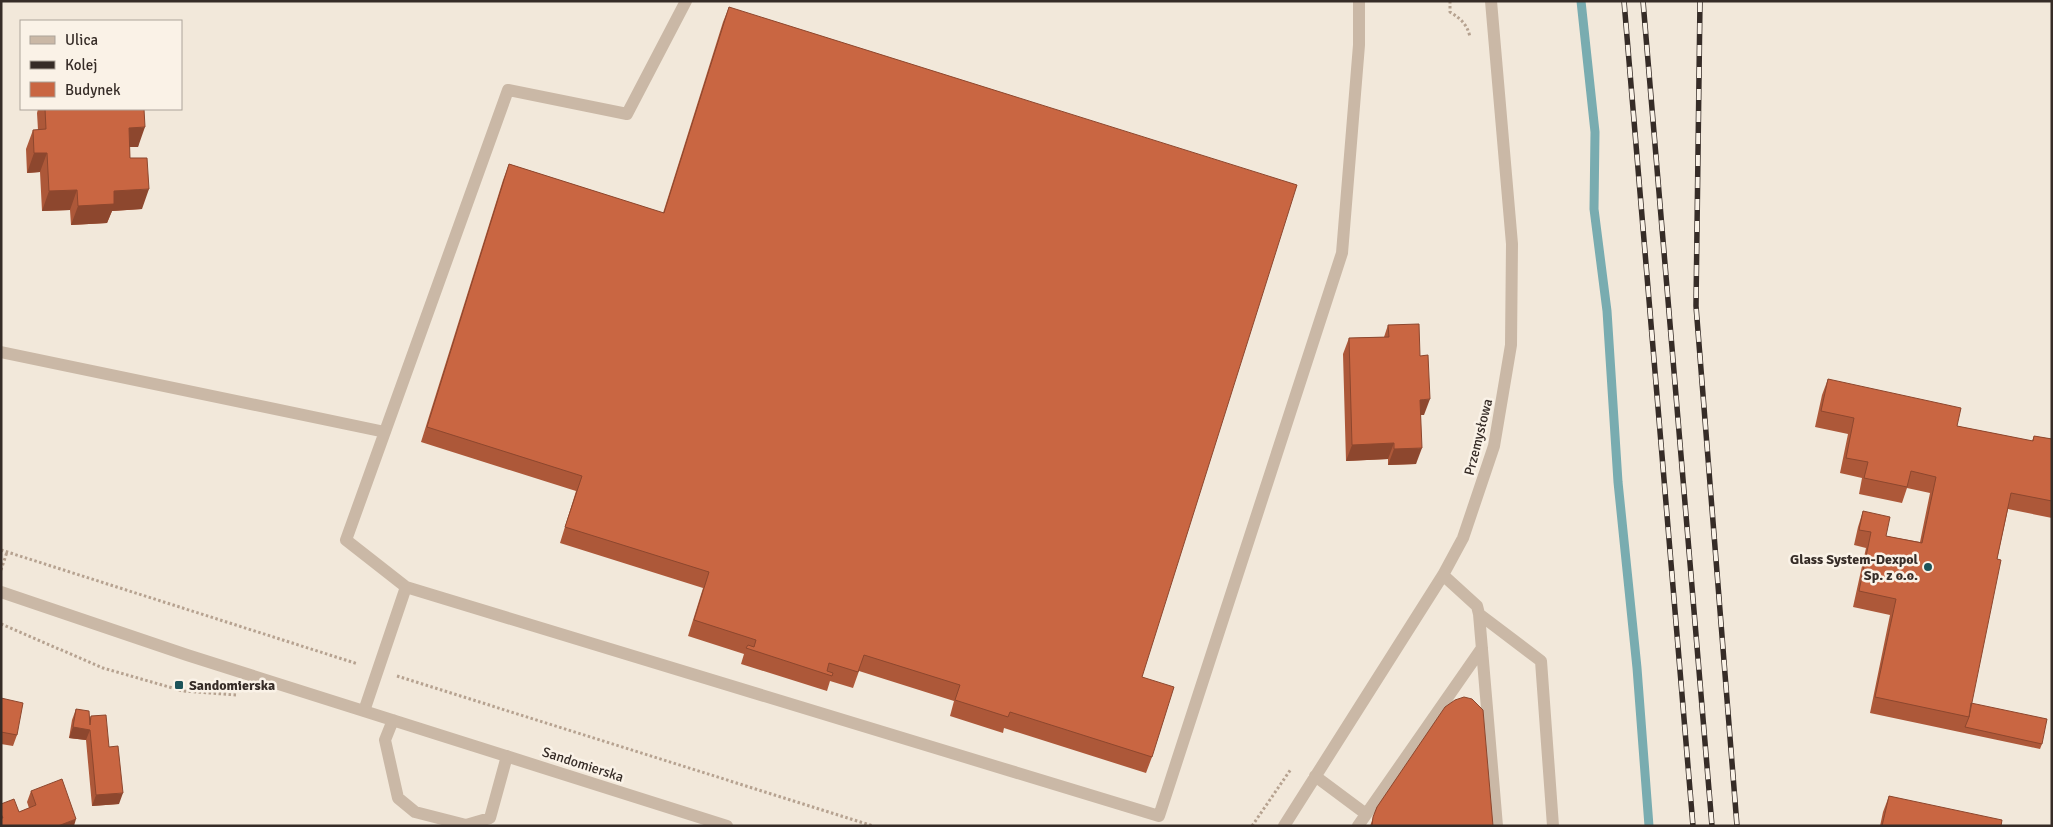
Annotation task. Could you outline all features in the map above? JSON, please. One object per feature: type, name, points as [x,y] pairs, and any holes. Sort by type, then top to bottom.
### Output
[{"type":"street","points":[[686,1],[626,114],[508,90],[346,540],[406,588],[1158,816],[1342,253],[1359,45],[1359,1]]},
{"type":"street","name":"Przemysłowa","points":[[1284,826],[1443,575],[1462,538],[1494,446],[1511,345],[1512,244],[1491,1]]},
{"type":"street","points":[[1,352],[385,432]]},
{"type":"street","points":[[1443,575],[1477,606],[1479,614],[1497,826]]},
{"type":"street","points":[[364,710],[406,588]]},
{"type":"street","name":"Sandomierska","points":[[1,592],[187,654],[727,826]]},
{"type":"street","points":[[1479,614],[1541,661],[1553,826]]},
{"type":"street","points":[[1358,826],[1482,648]]},
{"type":"street","points":[[393,720],[385,740],[398,798],[415,812],[466,825],[490,818],[507,756]]},
{"type":"street","points":[[1315,776],[1366,814]]},
{"type":"path","points":[[1450,1],[1450,12],[1462,19],[1468,28],[1471,42]]},
{"type":"path","points":[[1,550],[873,826]]},
{"type":"path","points":[[1,570],[7,552]]},
{"type":"path","points":[[1,624],[102,668],[184,691],[239,695]]},
{"type":"path","points":[[1252,826],[1297,761]]},
{"type":"building","points":[[729,7],[1297,185],[1142,677],[1174,687],[1152,757],[1010,712],[1008,717],[955,700],[960,685],[864,655],[858,672],[829,663],[827,671],[833,673],[832,676],[746,648],[748,645],[754,647],[756,640],[694,620],[709,572],[565,527],[582,476],[427,427],[509,164],[664,213]]},
{"type":"building","points":[[45,110],[144,110],[145,127],[129,128],[130,158],[147,158],[149,189],[114,191],[114,204],[78,206],[77,190],[49,191],[47,153],[34,153],[33,130],[46,129]]},
{"type":"building","points":[[1419,324],[1420,356],[1428,355],[1430,399],[1420,400],[1422,448],[1394,449],[1394,443],[1352,445],[1349,338],[1389,337],[1388,325]]},
{"type":"building","name":"Glass System-Dexpol Sp. z o.o.","points":[[1828,379],[1961,408],[1957,426],[2033,441],[2034,436],[2052,439],[2052,501],[2011,493],[1997,559],[2001,560],[1969,717],[1875,697],[1896,599],[1859,591],[1871,532],[1859,530],[1863,511],[1890,517],[1886,536],[1922,543],[1936,477],[1911,471],[1907,487],[1864,478],[1868,462],[1846,458],[1854,418],[1821,411]]},
{"type":"building","points":[[1464,697],[1472,699],[1483,710],[1493,826],[1372,826],[1377,807],[1445,707],[1455,700]]},
{"type":"building","points":[[1,698],[23,703],[17,735],[1,732]]},
{"type":"building","points":[[1971,703],[2047,719],[2042,744],[1965,727]]},
{"type":"building","points":[[76,709],[89,711],[90,725],[91,716],[106,715],[109,747],[118,746],[123,793],[96,795],[90,730],[73,727]]},
{"type":"building","points":[[62,779],[76,819],[58,826],[1,826],[1,818],[3,818],[1,804],[14,799],[19,812],[36,805],[31,791]]},
{"type":"building","points":[[1889,796],[2002,820],[2001,826],[1882,826]]},
{"type":"waterway","points":[[1581,1],[1595,132],[1594,209],[1607,311],[1618,482],[1637,668],[1649,826]]},
{"type":"railway","points":[[1624,1],[1693,826]]},
{"type":"railway","points":[[1643,1],[1712,826]]},
{"type":"railway","points":[[1700,1],[1696,306],[1737,826]]},
{"type":"place","name":"Glass System-Dexpol Sp. z o.o.","points":[[1928,567]]},
{"type":"place","name":"Sandomierska","points":[[179,685]]}]
